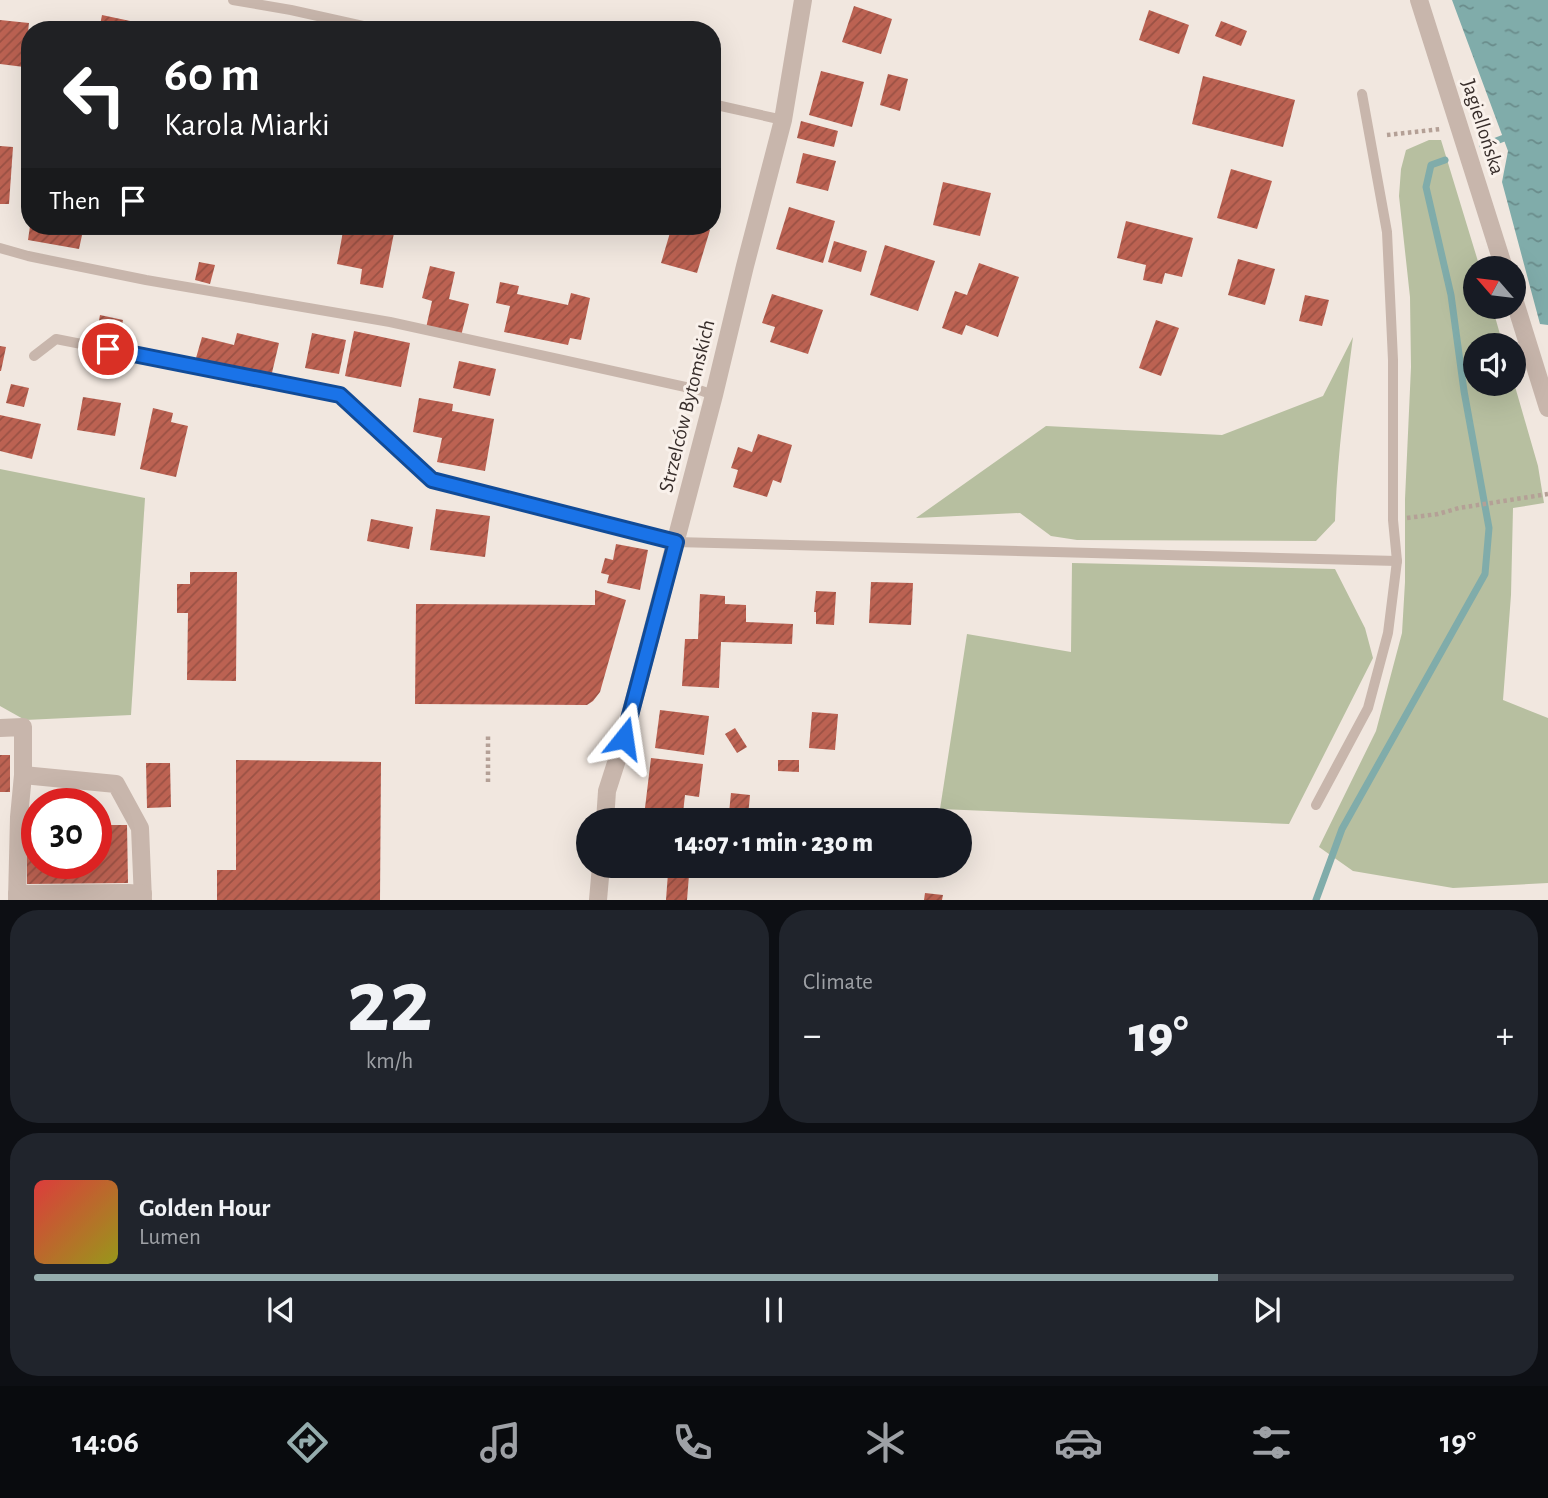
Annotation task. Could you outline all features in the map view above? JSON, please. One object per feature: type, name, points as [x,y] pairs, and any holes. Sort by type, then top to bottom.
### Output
[{"type":"street","name":"Strzelców Bytomskich","points":[[606,808],[607,791],[624,738],[676,542],[783,120],[803,0]]},
{"type":"street","name":"Jagiellońska","points":[[1419,0],[1500,256]]},
{"type":"street","points":[[1520,319],[1548,408]]},
{"type":"street","points":[[0,728],[23,727],[17,897],[128,893],[143,897],[140,828],[116,783],[23,775]]},
{"type":"street","points":[[0,817],[19,817]]},
{"type":"street","points":[[598,900],[600,878]]},
{"type":"lane","points":[[233,0],[340,21]]},
{"type":"lane","points":[[1316,805],[1368,708],[1388,633],[1397,561],[1393,520],[1392,360],[1387,232],[1362,94]]},
{"type":"lane","points":[[721,106],[783,120]]},
{"type":"lane","points":[[0,248],[146,280],[390,322],[714,395]]},
{"type":"lane","points":[[34,356],[56,339],[340,395],[432,480],[676,542],[1397,561]]},
{"type":"path","points":[[1370,138],[1459,127]]},
{"type":"path","points":[[1393,520],[1548,494]]},
{"type":"path","points":[[488,736],[488,782]]},
{"type":"green space","points":[[1429,140],[1441,140],[1476,256],[1463,256],[1463,319],[1496,319],[1500,333],[1463,333],[1463,396],[1518,396],[1538,466],[1544,503],[1513,508],[1511,595],[1503,700],[1548,718],[1548,883],[1453,888],[1353,871],[1319,847],[1376,731],[1402,633],[1411,367],[1410,297],[1399,196],[1406,150]]},
{"type":"green space","points":[[1353,337],[1339,452],[1335,521],[1316,541],[1077,540],[1051,536],[1020,513],[916,518],[1046,426],[1222,435],[1323,396]]},
{"type":"green space","points":[[0,469],[145,498],[131,715],[25,720],[0,706]]},
{"type":"green space","points":[[1072,563],[1335,569],[1365,628],[1373,658],[1289,824],[940,808],[967,634],[1071,652]]},
{"type":"water","points":[[1452,0],[1548,0],[1548,325],[1540,324],[1526,272],[1526,256],[1522,256],[1502,182],[1508,151]]},
{"type":"building","points":[[854,6],[892,19],[881,54],[842,42]]},
{"type":"building","points":[[1149,10],[1189,25],[1179,54],[1139,40]]},
{"type":"building","points":[[102,15],[130,21],[101,21]]},
{"type":"building","points":[[0,20],[21,22],[21,67],[0,64]]},
{"type":"building","points":[[1221,21],[1247,31],[1241,46],[1215,36]]},
{"type":"building","points":[[821,71],[864,82],[852,127],[809,115]]},
{"type":"building","points":[[888,74],[908,79],[900,111],[880,105]]},
{"type":"building","points":[[1203,76],[1295,100],[1283,147],[1192,124]]},
{"type":"building","points":[[801,121],[838,131],[834,147],[797,138]]},
{"type":"building","points":[[0,146],[13,147],[9,204],[0,204]]},
{"type":"building","points":[[803,153],[836,161],[828,191],[796,183]]},
{"type":"building","points":[[1231,169],[1272,181],[1257,229],[1217,218]]},
{"type":"building","points":[[943,182],[991,193],[980,236],[933,225]]},
{"type":"building","points":[[789,207],[835,221],[823,263],[776,249]]},
{"type":"building","points":[[1126,221],[1193,238],[1182,277],[1165,273],[1162,284],[1143,280],[1146,265],[1117,258]]},
{"type":"building","points":[[29,235],[82,235],[79,249],[28,240]]},
{"type":"building","points":[[342,235],[394,235],[383,288],[360,284],[362,269],[337,264]]},
{"type":"building","points":[[669,235],[708,235],[697,273],[661,263]]},
{"type":"building","points":[[834,241],[867,251],[861,272],[828,262]]},
{"type":"building","points":[[885,245],[935,261],[918,311],[870,295]]},
{"type":"building","points":[[1238,259],[1275,269],[1265,305],[1228,295]]},
{"type":"building","points":[[199,262],[215,265],[210,284],[195,280]]},
{"type":"building","points":[[979,263],[1019,277],[998,337],[966,325],[962,335],[942,328],[955,291],[967,295]]},
{"type":"building","points":[[430,266],[455,272],[449,299],[469,304],[461,336],[426,328],[432,301],[422,298]]},
{"type":"building","points":[[500,282],[519,286],[517,294],[568,305],[571,293],[590,298],[581,340],[570,338],[568,345],[504,332],[510,306],[496,303]]},
{"type":"building","points":[[772,294],[823,310],[808,354],[770,342],[775,327],[762,323]]},
{"type":"building","points":[[1305,295],[1329,300],[1322,326],[1299,321]]},
{"type":"building","points":[[100,315],[123,320],[119,341],[96,337]]},
{"type":"building","points":[[1156,320],[1179,328],[1161,376],[1139,368]]},
{"type":"building","points":[[354,331],[410,343],[401,387],[345,376]]},
{"type":"building","points":[[237,333],[279,343],[271,377],[196,358],[202,337],[234,345]]},
{"type":"building","points":[[312,333],[346,340],[339,374],[305,368]]},
{"type":"building","points":[[0,346],[6,347],[1,371],[0,371]]},
{"type":"building","points":[[459,361],[496,369],[490,396],[453,388]]},
{"type":"building","points":[[11,384],[29,388],[24,407],[6,403]]},
{"type":"building","points":[[83,397],[121,403],[115,436],[77,430]]},
{"type":"building","points":[[419,398],[453,404],[452,411],[494,419],[485,471],[437,462],[442,438],[413,432]]},
{"type":"building","points":[[153,408],[173,413],[171,422],[188,426],[176,477],[140,469]]},
{"type":"building","points":[[0,415],[41,424],[32,459],[0,451]]},
{"type":"building","points":[[758,434],[792,445],[781,483],[773,480],[767,497],[733,487],[738,470],[731,468],[738,447],[752,452]]},
{"type":"building","points":[[436,509],[490,516],[485,557],[430,550]]},
{"type":"building","points":[[371,519],[413,527],[409,549],[367,541]]},
{"type":"building","points":[[616,544],[648,550],[640,590],[607,583],[609,575],[601,573],[605,558],[613,560]]},
{"type":"building","points":[[190,572],[237,572],[236,681],[187,680],[188,613],[177,613],[177,584],[190,584]]},
{"type":"building","points":[[871,582],[913,583],[911,625],[869,623]]},
{"type":"building","points":[[595,590],[626,600],[600,692],[587,705],[415,704],[416,604],[595,605]]},
{"type":"building","points":[[816,591],[836,592],[834,625],[816,624]]},
{"type":"building","points":[[700,594],[725,596],[725,604],[746,605],[746,622],[793,624],[792,644],[721,642],[719,688],[682,686],[685,639],[698,639]]},
{"type":"building","points":[[660,710],[709,716],[704,755],[655,748]]},
{"type":"building","points":[[812,712],[838,714],[835,750],[809,748]]},
{"type":"building","points":[[735,728],[747,747],[737,753],[725,734]]},
{"type":"building","points":[[0,755],[10,755],[10,792],[0,792]]},
{"type":"building","points":[[651,758],[703,764],[699,797],[685,795],[684,808],[645,808]]},
{"type":"building","points":[[236,760],[381,762],[380,900],[217,900],[217,870],[236,870]]},
{"type":"building","points":[[778,760],[799,760],[799,772],[778,771]]},
{"type":"building","points":[[146,763],[170,763],[171,807],[147,808]]},
{"type":"building","points":[[731,793],[750,795],[749,808],[730,808]]},
{"type":"building","points":[[112,825],[127,825],[128,883],[27,884],[27,879],[112,879]]},
{"type":"building","points":[[668,878],[689,878],[687,900],[666,900]]},
{"type":"building","points":[[925,893],[943,895],[942,900],[924,900]]},
{"type":"waterway","points":[[1483,146],[1512,135]]},
{"type":"waterway","points":[[1316,900],[1342,829],[1485,574],[1489,528],[1464,391],[1451,295],[1426,187],[1431,165],[1445,160]]},
{"type":"route","points":[[108,349],[340,395],[432,480],[676,542],[624,738]]}]
